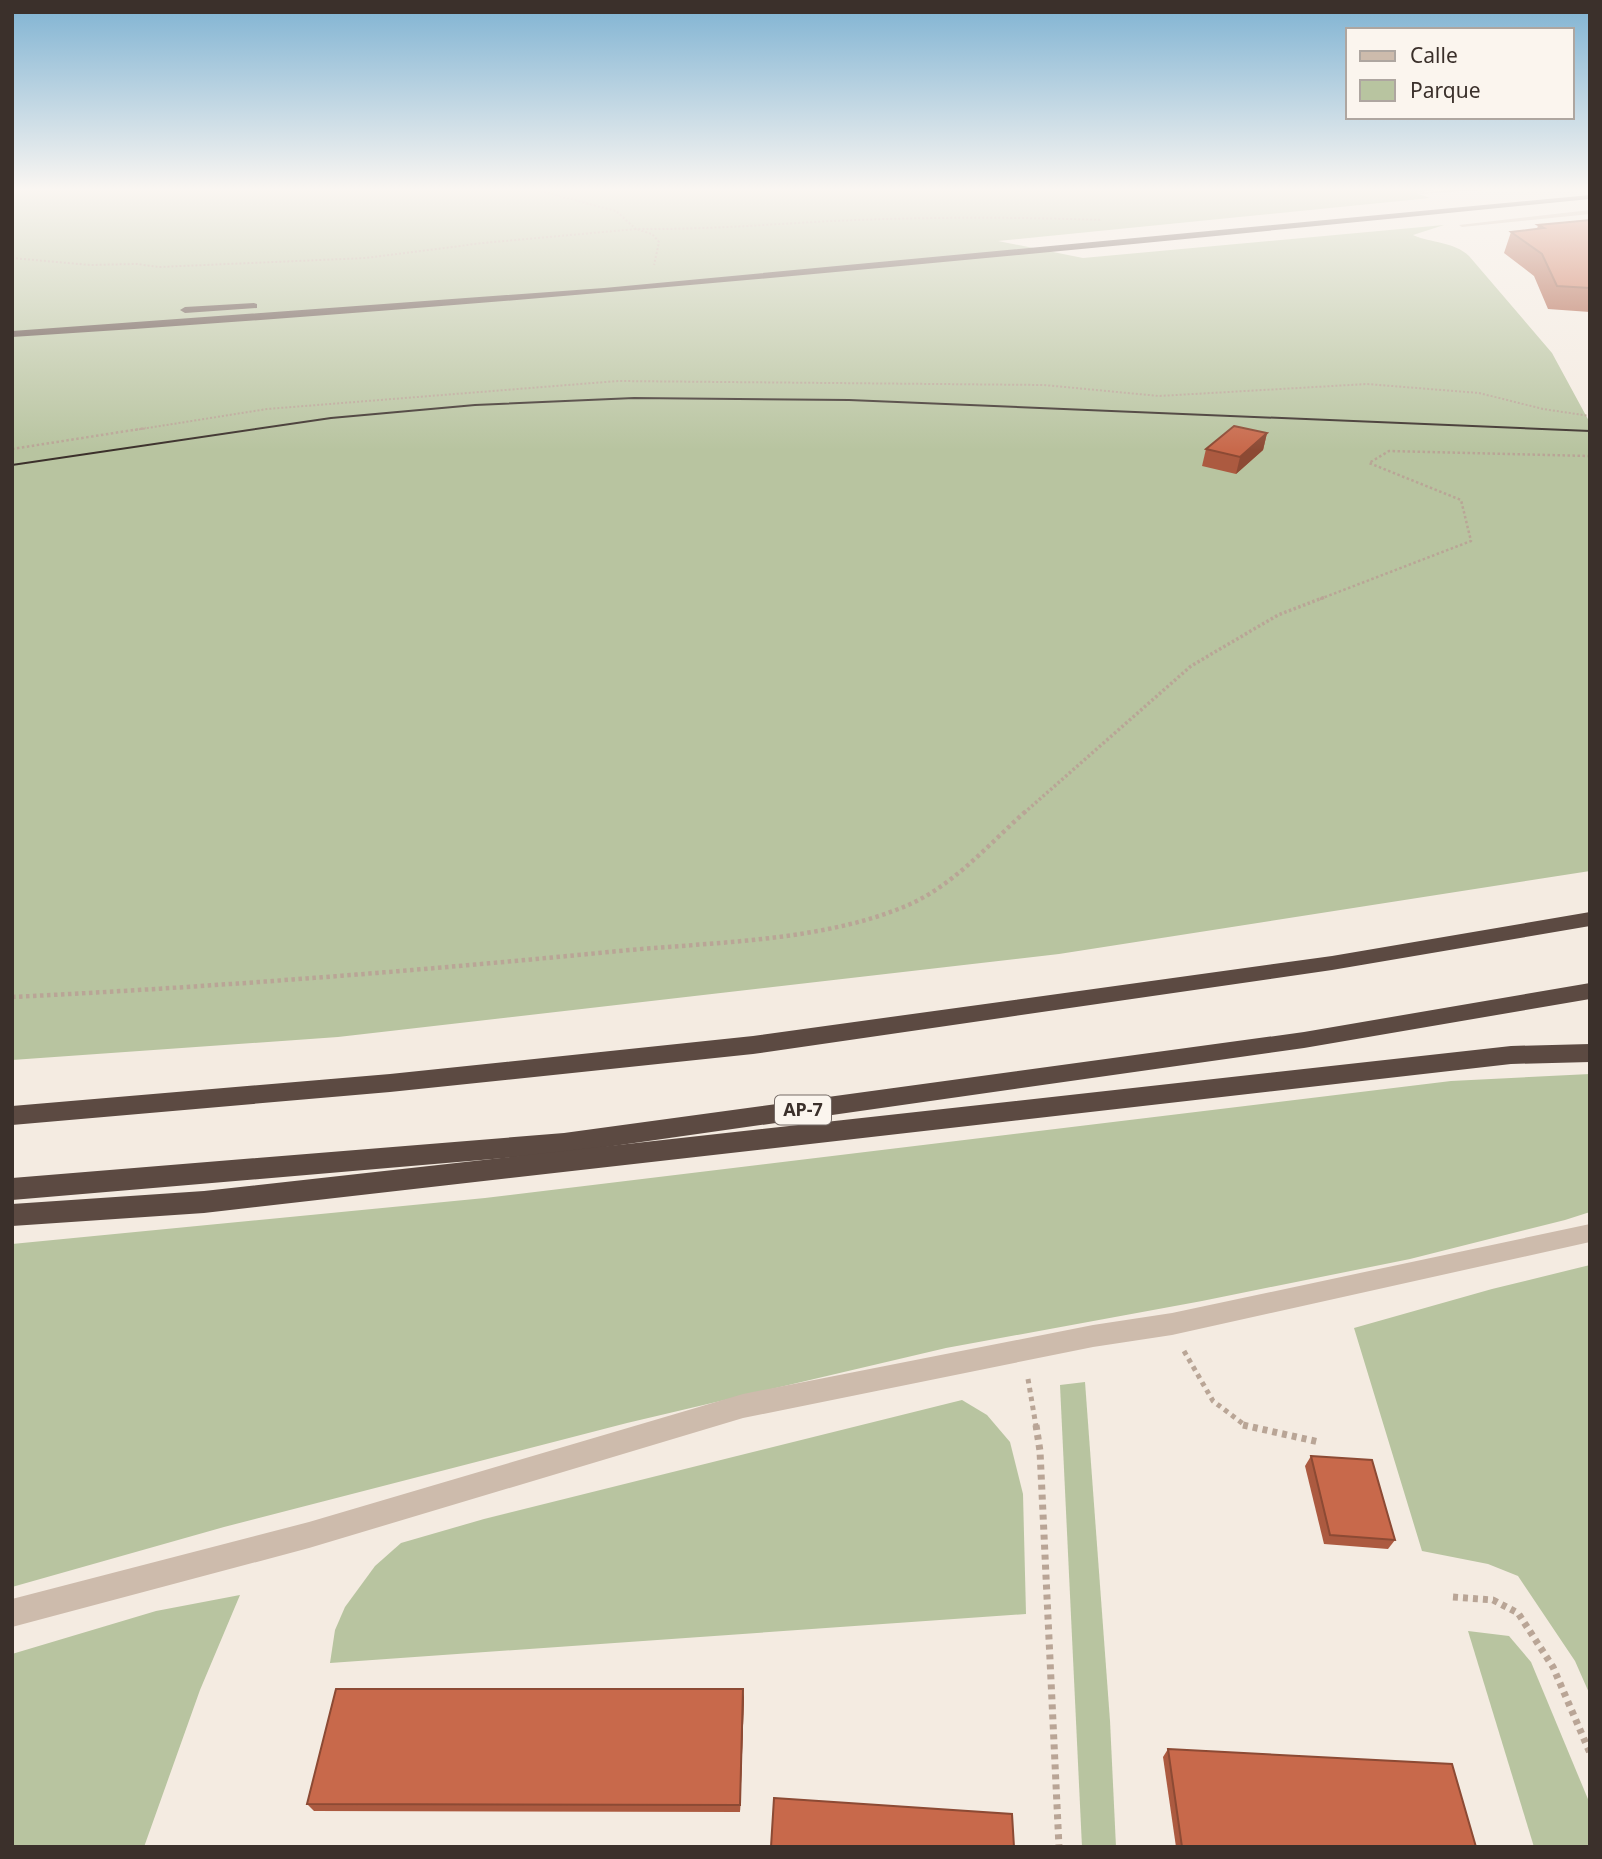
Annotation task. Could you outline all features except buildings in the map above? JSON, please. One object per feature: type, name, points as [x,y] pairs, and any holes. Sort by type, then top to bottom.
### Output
[{"type":"highway","points":[[12,326],[670,277]]},
{"type":"highway","points":[[12,336],[227,322],[753,277]]},
{"type":"highway","points":[[326,302],[476,293]]},
{"type":"highway","points":[[176,310],[272,305]]},
{"type":"highway","points":[[12,1116],[390,1083],[753,1045],[1318,965],[1590,919]]},
{"type":"highway","name":"AP-7","points":[[12,1189],[564,1143],[1304,1040],[1590,991]]},
{"type":"highway","points":[[12,1215],[204,1202],[1511,1055],[1590,1053]]},
{"type":"street","points":[[12,1612],[309,1535],[743,1406],[1023,1350],[1172,1324],[1590,1233]]},
{"type":"path","points":[[12,449],[267,409],[618,381],[1044,385],[1159,396],[1265,391],[1307,385],[1367,384],[1479,393],[1543,409],[1590,416]]},
{"type":"path","points":[[12,998],[119,993],[694,943],[832,926],[914,905],[937,892],[1065,775],[1191,666],[1279,615],[1471,541],[1461,500],[1369,463],[1390,451],[1590,456]]},
{"type":"path","points":[[1172,1324],[1191,1365],[1213,1401],[1245,1426],[1319,1442]]},
{"type":"path","points":[[1023,1350],[1040,1451],[1059,1847]]},
{"type":"path","points":[[1453,1597],[1493,1600],[1518,1612],[1553,1667],[1590,1753]]},
{"type":"green space","points":[[12,277],[1487,277],[1552,353],[1590,423],[1590,871],[1059,954],[338,1037],[12,1060]]},
{"type":"green space","points":[[1590,1074],[1590,1212],[1410,1259],[946,1348],[627,1423],[224,1527],[12,1587],[12,1244],[485,1198],[1451,1081]]},
{"type":"green space","points":[[1590,1265],[1590,1695],[1575,1661],[1518,1576],[1488,1564],[1422,1551],[1354,1328]]},
{"type":"green space","points":[[1085,1382],[1110,1721],[1116,1847],[1082,1847],[1060,1385]]},
{"type":"green space","points":[[962,1400],[987,1415],[1010,1442],[1023,1494],[1026,1614],[330,1663],[335,1630],[345,1607],[375,1566],[401,1543],[484,1519]]},
{"type":"green space","points":[[240,1595],[200,1690],[144,1847],[12,1847],[12,1654],[156,1611]]},
{"type":"green space","points":[[1468,1631],[1509,1636],[1531,1662],[1590,1804],[1590,1847],[1534,1847]]},
{"type":"tram line","points":[[12,465],[331,418],[475,405],[634,398],[849,400],[1590,431]]}]
